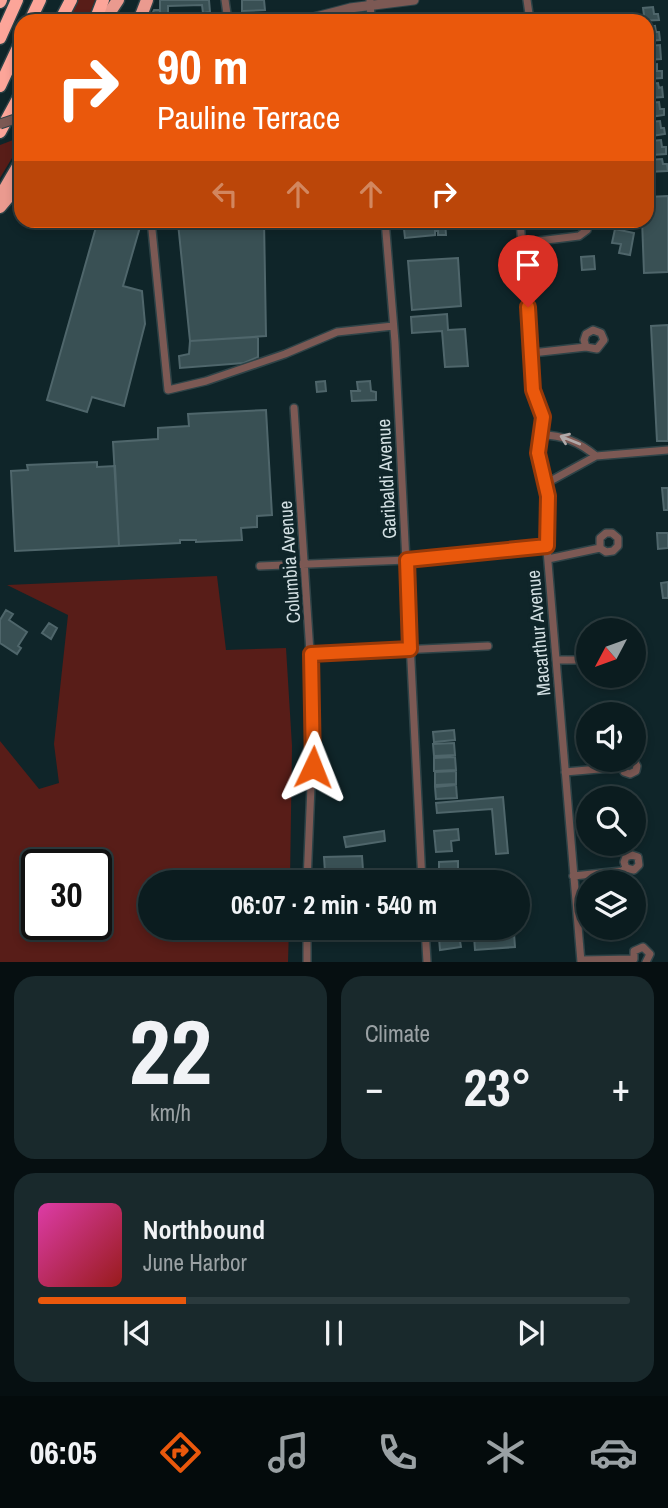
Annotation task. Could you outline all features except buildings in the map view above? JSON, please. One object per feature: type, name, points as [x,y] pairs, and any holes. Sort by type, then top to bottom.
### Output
[{"type":"highway","points":[[0,38],[17,0]]},
{"type":"highway","points":[[0,86],[14,56]]},
{"type":"highway","points":[[0,132],[14,106]]},
{"type":"highway","points":[[0,197],[14,173]]},
{"type":"highway","points":[[0,207],[14,190]]},
{"type":"street","points":[[326,14],[370,3],[414,0]]},
{"type":"street","points":[[152,228],[168,390],[206,381],[285,354],[337,332],[393,326]]},
{"type":"street","name":"Garibaldi Avenue","points":[[386,228],[407,560],[421,870]]},
{"type":"street","name":"Macarthur Avenue","points":[[521,228],[533,390],[543,417],[539,463],[548,496],[547,546],[581,961]]},
{"type":"street","points":[[522,243],[579,236],[587,230]]},
{"type":"street","points":[[532,353],[586,347]]},
{"type":"street","name":"Columbia Avenue","points":[[294,408],[311,654],[314,742],[308,870]]},
{"type":"street","points":[[541,435],[563,436],[582,445],[596,456]]},
{"type":"street","points":[[545,484],[596,456],[668,450]]},
{"type":"street","points":[[260,566],[407,560],[547,546]]},
{"type":"street","points":[[548,559],[600,548]]},
{"type":"street","points":[[311,654],[488,646]]},
{"type":"street","points":[[556,660],[576,660]]},
{"type":"street","points":[[565,772],[576,771]]},
{"type":"street","points":[[573,876],[622,871],[626,868]]},
{"type":"street","points":[[307,940],[307,962]]},
{"type":"street","points":[[426,940],[427,962]]},
{"type":"street","points":[[581,961],[636,960],[634,951],[643,947],[650,954],[646,962]]},
{"type":"shaded area","points":[[77,0],[95,0],[90,14],[70,14]]},
{"type":"shaded area","points":[[14,140],[14,155],[0,178],[0,145]]},
{"type":"shaded area","points":[[217,576],[226,650],[286,648],[292,746],[290,870],[138,870],[138,940],[289,940],[288,962],[0,962],[0,741],[39,789],[59,783],[54,744],[68,615],[7,585]]},
{"type":"route","points":[[313,767],[311,654],[410,649],[407,560],[547,546],[548,496],[538,453],[543,417],[533,390],[528,307]]}]
